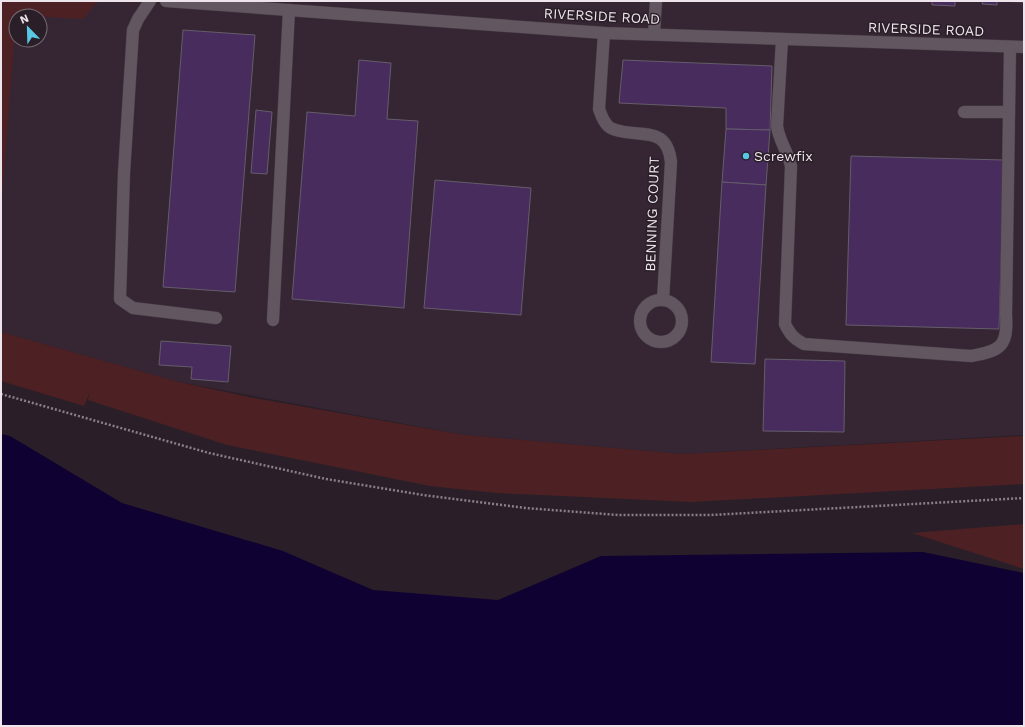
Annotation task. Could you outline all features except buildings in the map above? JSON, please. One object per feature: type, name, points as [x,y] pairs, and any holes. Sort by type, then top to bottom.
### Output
[{"type":"street","points":[[150,1],[138,19],[133,30],[124,173],[120,299],[133,308],[216,318]]},
{"type":"street","name":"RIVERSIDE ROAD","points":[[166,1],[224,3],[289,10],[322,7],[604,32],[1010,47],[1024,46]]},
{"type":"street","points":[[654,34],[656,1]]},
{"type":"street","points":[[273,320],[289,10]]},
{"type":"street","name":"BENNING COURT","points":[[604,32],[599,109],[603,119],[608,126],[614,129],[626,132],[653,134],[667,146],[670,152],[671,162],[663,300]]},
{"type":"street","points":[[782,39],[777,126],[778,135],[789,157],[791,166],[785,324],[794,339],[804,344],[971,356],[989,353],[998,347],[1006,338],[1010,47]]},
{"type":"street","points":[[964,112],[1010,112]]},
{"type":"path","points":[[1,394],[209,453],[326,479],[424,495],[526,508],[618,515],[711,515],[1024,498]]},
{"type":"shaded area","points":[[1,1],[98,1],[83,19],[48,17],[48,8],[8,8],[8,48],[14,48],[1,214]]},
{"type":"shaded area","points":[[92,1],[1024,1],[1024,435],[682,454],[464,435],[179,382],[1,332],[1,214],[13,48],[48,48],[48,8],[16,8],[16,6]]},
{"type":"shaded area","points":[[1,332],[179,382],[249,397],[464,435],[682,454],[1024,436],[1024,484],[691,502],[496,493],[430,486],[227,445],[88,400],[90,392],[84,406],[1,381]]},
{"type":"shaded area","points":[[1,434],[10,436],[122,503],[283,551],[373,590],[498,600],[601,556],[923,552],[1024,573],[1024,726],[1,726]]},
{"type":"shaded area","points":[[1024,524],[1024,569],[912,533]]},
{"type":"place","name":"Screwfix","points":[[746,156]]}]
